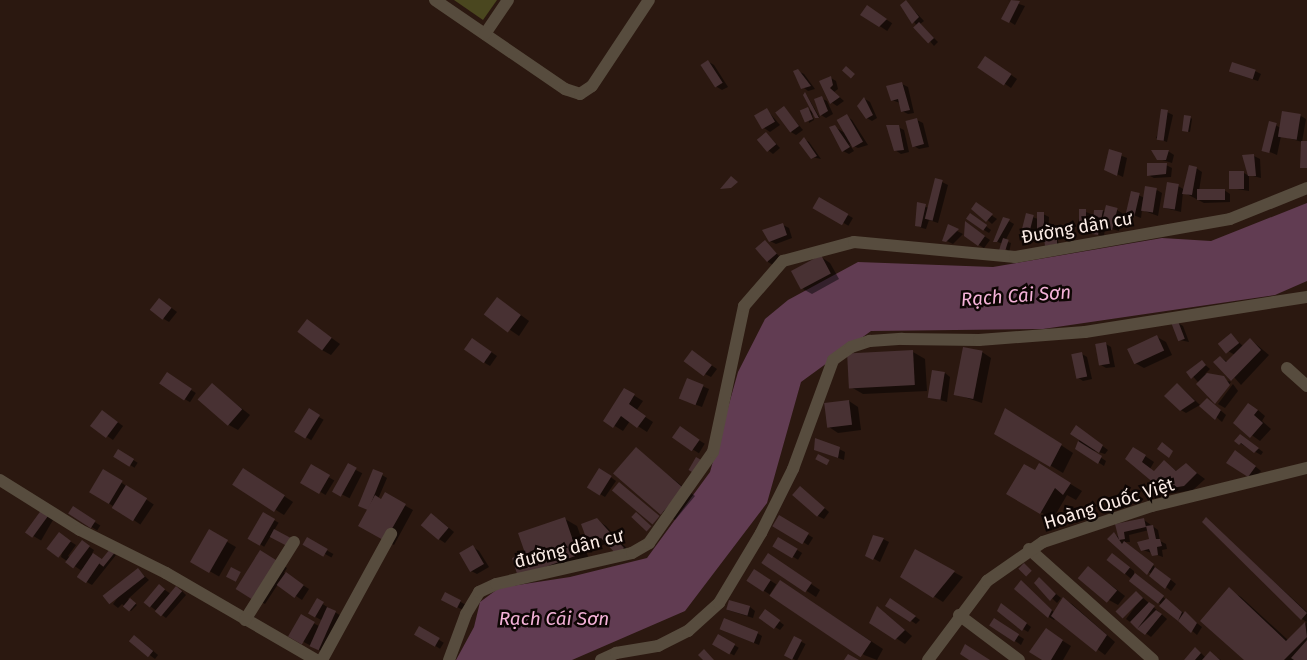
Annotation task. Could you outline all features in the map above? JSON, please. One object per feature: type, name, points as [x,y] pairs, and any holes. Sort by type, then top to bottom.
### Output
[{"type":"street","points":[[435,0],[572,93],[580,94],[592,86],[649,0]]},
{"type":"street","points":[[485,34],[508,0]]},
{"type":"street","name":"Đường dân cư","points":[[744,306],[783,261],[855,242],[1015,257],[1230,219],[1307,188]]},
{"type":"street","points":[[601,660],[616,653],[658,646],[688,631],[719,603],[761,533],[793,469],[833,360],[851,347],[870,341],[979,341],[1085,332],[1307,297]]},
{"type":"street","name":"đường dân cư","points":[[449,660],[466,614],[479,592],[496,584],[632,553],[649,543],[713,452],[744,306]]},
{"type":"street","points":[[1287,368],[1307,386]]},
{"type":"street","name":"Hoàng Quốc Việt","points":[[928,660],[987,581],[1029,549],[1066,532],[1132,512],[1307,468]]},
{"type":"street","points":[[0,480],[80,530],[166,573],[316,660]]},
{"type":"street","points":[[322,660],[391,534]]},
{"type":"street","points":[[245,620],[294,542]]},
{"type":"street","points":[[1029,549],[1153,660]]},
{"type":"street","points":[[959,615],[1019,660]]},
{"type":"shaded area","points":[[454,0],[497,0],[483,20]]},
{"type":"water","name":"Rạch Cái Sơn","points":[[1307,203],[1307,281],[1275,295],[1043,329],[871,331],[801,382],[767,503],[685,611],[572,660],[456,660],[474,627],[480,602],[499,588],[570,577],[647,558],[710,472],[738,372],[765,319],[788,300],[858,262],[993,267],[1162,238],[1211,241]]},
{"type":"building","points":[[906,0],[919,17],[912,24],[900,5]]},
{"type":"building","points":[[1011,0],[1020,1],[1009,23],[1001,19]]},
{"type":"building","points":[[867,5],[887,19],[879,27],[860,15]]},
{"type":"building","points":[[919,22],[934,38],[928,44],[913,27]]},
{"type":"building","points":[[985,56],[1012,74],[1004,86],[977,68]]},
{"type":"building","points":[[708,60],[723,83],[715,88],[700,65]]},
{"type":"building","points":[[1232,62],[1256,70],[1253,79],[1229,72]]},
{"type":"building","points":[[846,66],[855,74],[851,78],[842,70]]},
{"type":"building","points":[[798,69],[811,86],[801,89],[793,71]]},
{"type":"building","points":[[831,76],[833,85],[830,88],[840,97],[830,104],[819,81]]},
{"type":"building","points":[[902,82],[910,110],[901,112],[898,99],[891,101],[886,86]]},
{"type":"building","points":[[805,92],[819,118],[815,118],[803,95]]},
{"type":"building","points":[[822,96],[828,111],[820,116],[814,99]]},
{"type":"building","points":[[864,97],[873,115],[866,119],[857,106]]},
{"type":"building","points":[[784,106],[799,126],[790,133],[775,113]]},
{"type":"building","points":[[808,107],[813,119],[805,122],[800,111]]},
{"type":"building","points":[[767,108],[775,122],[762,129],[754,116]]},
{"type":"building","points":[[1161,109],[1168,110],[1164,141],[1157,140]]},
{"type":"building","points":[[1282,111],[1301,114],[1297,140],[1278,137]]},
{"type":"building","points":[[847,114],[863,142],[853,148],[837,120]]},
{"type":"building","points":[[1184,115],[1191,116],[1188,132],[1182,131]]},
{"type":"building","points":[[917,118],[924,144],[912,147],[905,121]]},
{"type":"building","points":[[1269,121],[1277,123],[1269,153],[1262,151]]},
{"type":"building","points":[[835,125],[850,147],[842,152],[829,127]]},
{"type":"building","points":[[886,125],[899,125],[904,150],[894,151]]},
{"type":"building","points":[[766,132],[776,144],[767,152],[757,140]]},
{"type":"building","points":[[804,137],[817,156],[811,159],[799,143]]},
{"type":"building","points":[[1301,141],[1307,141],[1307,168],[1300,168]]},
{"type":"building","points":[[1109,149],[1122,153],[1117,176],[1104,170]]},
{"type":"building","points":[[1151,150],[1169,150],[1166,160],[1157,160]]},
{"type":"building","points":[[1254,154],[1256,176],[1248,176],[1242,155]]},
{"type":"building","points":[[1147,163],[1167,163],[1166,174],[1147,176]]},
{"type":"building","points":[[1189,165],[1197,167],[1192,195],[1182,194]]},
{"type":"building","points":[[1229,171],[1244,171],[1244,189],[1229,189]]},
{"type":"building","points":[[731,176],[738,182],[731,188],[720,189]]},
{"type":"building","points":[[935,178],[943,180],[933,221],[925,219]]},
{"type":"building","points":[[1167,182],[1179,184],[1175,210],[1163,208]]},
{"type":"building","points":[[1145,186],[1157,188],[1153,213],[1141,211]]},
{"type":"building","points":[[1197,189],[1225,189],[1225,200],[1197,200]]},
{"type":"building","points":[[1131,191],[1140,193],[1134,216],[1126,214]]},
{"type":"building","points":[[819,197],[848,214],[842,225],[812,208]]},
{"type":"building","points":[[917,202],[926,204],[921,227],[915,226]]},
{"type":"building","points":[[976,202],[993,214],[986,222],[971,209]]},
{"type":"building","points":[[1106,205],[1118,208],[1112,230],[1100,227]]},
{"type":"building","points":[[1079,209],[1086,209],[1086,228],[1079,228]]},
{"type":"building","points":[[1094,210],[1103,210],[1098,235],[1092,234]]},
{"type":"building","points":[[1037,212],[1044,212],[1044,238],[1037,238]]},
{"type":"building","points":[[970,213],[987,225],[983,231],[966,219]]},
{"type":"building","points":[[1026,213],[1034,215],[1028,238],[1020,236]]},
{"type":"building","points":[[1003,217],[1010,219],[997,242],[993,242]]},
{"type":"building","points":[[965,221],[985,236],[978,246],[964,236]]},
{"type":"building","points":[[783,223],[787,235],[769,242],[762,230]]},
{"type":"building","points":[[948,224],[959,229],[946,242],[942,241]]},
{"type":"building","points":[[1057,234],[1057,244],[1045,246],[1044,238]]},
{"type":"building","points":[[1003,238],[1009,240],[1004,253],[999,251]]},
{"type":"building","points":[[765,240],[777,254],[767,262],[755,249]]},
{"type":"building","points":[[821,255],[831,274],[801,290],[791,271]]},
{"type":"building","points":[[497,297],[521,315],[508,333],[484,315]]},
{"type":"building","points":[[159,298],[172,308],[162,320],[150,310]]},
{"type":"building","points":[[307,319],[332,338],[322,350],[297,332]]},
{"type":"building","points":[[1178,321],[1185,339],[1178,341],[1171,324]]},
{"type":"building","points":[[1231,333],[1239,343],[1226,354],[1218,344]]},
{"type":"building","points":[[1157,335],[1164,350],[1134,364],[1127,349]]},
{"type":"building","points":[[472,338],[492,352],[484,363],[464,349]]},
{"type":"building","points":[[1250,338],[1261,350],[1231,381],[1213,362],[1220,356],[1226,362]]},
{"type":"building","points":[[1106,342],[1110,364],[1099,366],[1095,344]]},
{"type":"building","points":[[963,347],[983,351],[973,399],[954,395]]},
{"type":"building","points":[[692,350],[712,365],[704,376],[684,361]]},
{"type":"building","points":[[913,350],[915,385],[849,388],[847,353]]},
{"type":"building","points":[[1082,352],[1087,376],[1076,379],[1071,354]]},
{"type":"building","points":[[1202,360],[1206,365],[1191,379],[1186,372]]},
{"type":"building","points":[[932,370],[945,372],[940,400],[928,398]]},
{"type":"building","points":[[167,372],[192,389],[184,400],[159,384]]},
{"type":"building","points":[[1207,373],[1224,376],[1230,385],[1215,404],[1196,384]]},
{"type":"building","points":[[687,378],[704,385],[695,405],[679,398]]},
{"type":"building","points":[[212,383],[242,409],[228,426],[198,400]]},
{"type":"building","points":[[1177,383],[1195,401],[1180,411],[1164,396]]},
{"type":"building","points":[[624,388],[635,394],[629,404],[646,416],[637,428],[621,416],[613,428],[603,421]]},
{"type":"building","points":[[1207,398],[1221,410],[1215,420],[1199,406]]},
{"type":"building","points":[[849,400],[852,425],[827,428],[824,403]]},
{"type":"building","points":[[1248,403],[1258,410],[1254,415],[1263,423],[1250,438],[1233,423]]},
{"type":"building","points":[[309,408],[320,415],[305,439],[294,432]]},
{"type":"building","points":[[1005,408],[1062,444],[1050,467],[994,434]]},
{"type":"building","points":[[102,410],[118,422],[106,438],[90,426]]},
{"type":"building","points":[[1076,425],[1103,445],[1099,453],[1070,434]]},
{"type":"building","points":[[680,426],[700,440],[692,451],[672,437]]},
{"type":"building","points":[[1240,434],[1259,448],[1254,453],[1234,441]]},
{"type":"building","points":[[815,438],[840,447],[838,458],[814,450]]},
{"type":"building","points":[[1078,441],[1102,456],[1098,464],[1075,449]]},
{"type":"building","points":[[1162,442],[1173,451],[1169,458],[1157,449]]},
{"type":"building","points":[[636,447],[684,488],[661,515],[613,473]]},
{"type":"building","points":[[1133,447],[1146,455],[1142,462],[1154,471],[1164,460],[1176,471],[1186,463],[1197,473],[1184,486],[1147,492],[1155,484],[1125,459]]},
{"type":"building","points":[[118,449],[134,459],[129,467],[113,457]]},
{"type":"building","points":[[1235,450],[1256,466],[1248,477],[1226,463]]},
{"type":"building","points":[[818,454],[830,460],[827,465],[815,459]]},
{"type":"building","points":[[696,457],[703,461],[695,474],[688,470]]},
{"type":"building","points":[[348,463],[357,468],[341,497],[332,492]]},
{"type":"building","points":[[1039,463],[1071,483],[1063,495],[1055,488],[1040,514],[1006,494],[1024,464],[1035,470]]},
{"type":"building","points":[[311,464],[330,475],[319,494],[300,483]]},
{"type":"building","points":[[243,468],[285,495],[274,512],[232,485]]},
{"type":"building","points":[[599,468],[612,476],[600,495],[587,488]]},
{"type":"building","points":[[103,469],[123,481],[109,504],[89,492]]},
{"type":"building","points":[[373,469],[383,473],[368,510],[358,506]]},
{"type":"building","points":[[619,482],[660,516],[653,524],[612,490]]},
{"type":"building","points":[[126,485],[147,498],[133,521],[112,508]]},
{"type":"building","points":[[800,486],[825,508],[817,517],[792,495]]},
{"type":"building","points":[[385,492],[406,504],[385,541],[358,526],[375,495],[381,499]]},
{"type":"building","points":[[73,506],[96,521],[91,528],[68,514]]},
{"type":"building","points":[[42,509],[49,514],[32,538],[25,532]]},
{"type":"building","points":[[263,512],[275,519],[260,546],[248,539]]},
{"type":"building","points":[[636,512],[651,526],[647,531],[631,517]]},
{"type":"building","points":[[431,513],[449,528],[438,540],[421,525]]},
{"type":"building","points":[[779,515],[809,533],[802,544],[772,526]]},
{"type":"building","points":[[565,517],[578,555],[518,577],[512,558],[525,553],[518,533]]},
{"type":"building","points":[[1206,517],[1307,613],[1301,620],[1202,522]]},
{"type":"building","points":[[597,518],[624,548],[617,555],[601,538],[588,543],[581,524]]},
{"type":"building","points":[[1144,518],[1146,527],[1124,532],[1125,539],[1119,540],[1115,524]]},
{"type":"building","points":[[1153,525],[1156,539],[1160,539],[1162,546],[1157,547],[1158,555],[1152,556],[1149,549],[1141,551],[1137,542],[1149,539],[1146,526]]},
{"type":"building","points":[[209,529],[228,540],[209,573],[190,562]]},
{"type":"building","points":[[274,529],[291,538],[287,546],[270,537]]},
{"type":"building","points":[[59,532],[71,541],[58,558],[46,549]]},
{"type":"building","points":[[1114,532],[1122,544],[1124,541],[1154,564],[1147,575],[1107,539]]},
{"type":"building","points":[[873,535],[884,538],[873,560],[865,556]]},
{"type":"building","points":[[307,537],[328,549],[323,557],[302,545]]},
{"type":"building","points":[[778,537],[798,549],[792,558],[772,546]]},
{"type":"building","points":[[82,540],[90,546],[73,568],[65,562]]},
{"type":"building","points":[[473,545],[484,564],[470,572],[459,553]]},
{"type":"building","points":[[110,549],[115,553],[103,567],[99,563]]},
{"type":"building","points":[[915,549],[955,571],[933,598],[900,577]]},
{"type":"building","points":[[260,550],[279,562],[254,601],[236,589]]},
{"type":"building","points":[[93,553],[102,559],[86,583],[77,577]]},
{"type":"building","points":[[768,553],[812,583],[805,593],[761,563]]},
{"type":"building","points":[[1112,553],[1130,567],[1125,574],[1106,560]]},
{"type":"building","points":[[1024,563],[1032,571],[1026,576],[1018,569]]},
{"type":"building","points":[[1088,566],[1117,590],[1107,603],[1078,578]]},
{"type":"building","points":[[231,567],[241,572],[236,582],[226,577]]},
{"type":"building","points":[[1155,567],[1171,579],[1165,589],[1149,576]]},
{"type":"building","points":[[138,568],[145,577],[109,604],[103,596]]},
{"type":"building","points":[[754,569],[771,580],[763,592],[746,581]]},
{"type":"building","points":[[286,572],[304,585],[294,598],[277,585]]},
{"type":"building","points":[[1135,573],[1164,596],[1158,604],[1129,581]]},
{"type":"building","points":[[1039,577],[1056,594],[1050,601],[1034,583]]},
{"type":"building","points":[[780,580],[871,642],[861,657],[769,596]]},
{"type":"building","points":[[1021,580],[1052,610],[1048,618],[1014,589]]},
{"type":"building","points":[[159,584],[165,589],[150,608],[144,602]]},
{"type":"building","points":[[176,586],[182,591],[161,616],[155,611]]},
{"type":"building","points":[[1229,587],[1286,641],[1305,622],[1307,637],[1284,660],[1244,660],[1200,621]]},
{"type":"building","points":[[1136,591],[1143,598],[1123,619],[1115,612]]},
{"type":"building","points":[[445,592],[461,600],[457,608],[441,600]]},
{"type":"building","points":[[1063,597],[1107,635],[1096,652],[1051,616]]},
{"type":"building","points":[[130,598],[136,603],[129,612],[123,606]]},
{"type":"building","points":[[317,598],[324,602],[315,618],[308,614]]},
{"type":"building","points":[[890,598],[916,616],[910,622],[885,606]]},
{"type":"building","points":[[1166,598],[1182,612],[1178,621],[1159,606]]},
{"type":"building","points":[[729,600],[750,606],[747,616],[726,610]]},
{"type":"building","points":[[1149,602],[1155,606],[1137,629],[1130,622]]},
{"type":"building","points":[[1001,603],[1027,623],[1022,631],[997,611]]},
{"type":"building","points":[[877,606],[905,630],[895,640],[869,623]]},
{"type":"building","points":[[327,607],[336,611],[319,650],[310,646]]},
{"type":"building","points":[[765,609],[780,620],[774,629],[759,618]]},
{"type":"building","points":[[1156,610],[1162,614],[1145,635],[1137,629]]},
{"type":"building","points":[[1185,611],[1197,623],[1191,633],[1178,621]]},
{"type":"building","points":[[301,614],[315,622],[302,645],[288,637]]},
{"type":"building","points":[[724,618],[758,632],[754,643],[720,629]]},
{"type":"building","points":[[994,618],[1019,634],[1014,642],[989,626]]},
{"type":"building","points":[[419,626],[440,638],[435,647],[414,635]]},
{"type":"building","points":[[1046,628],[1063,640],[1051,660],[1042,660],[1029,652]]},
{"type":"building","points":[[718,634],[735,644],[729,654],[712,644]]},
{"type":"building","points":[[134,635],[153,651],[148,657],[129,641]]},
{"type":"building","points":[[794,636],[802,640],[792,660],[784,656]]},
{"type":"building","points":[[1307,640],[1307,660],[1291,658]]},
{"type":"building","points":[[965,644],[990,660],[969,660],[960,654]]},
{"type":"building","points":[[1195,647],[1201,653],[1195,660],[1184,660]]},
{"type":"building","points":[[704,649],[714,660],[703,660],[698,655]]},
{"type":"building","points":[[1210,651],[1220,660],[1202,660]]},
{"type":"building","points":[[848,654],[859,660],[844,660]]}]
